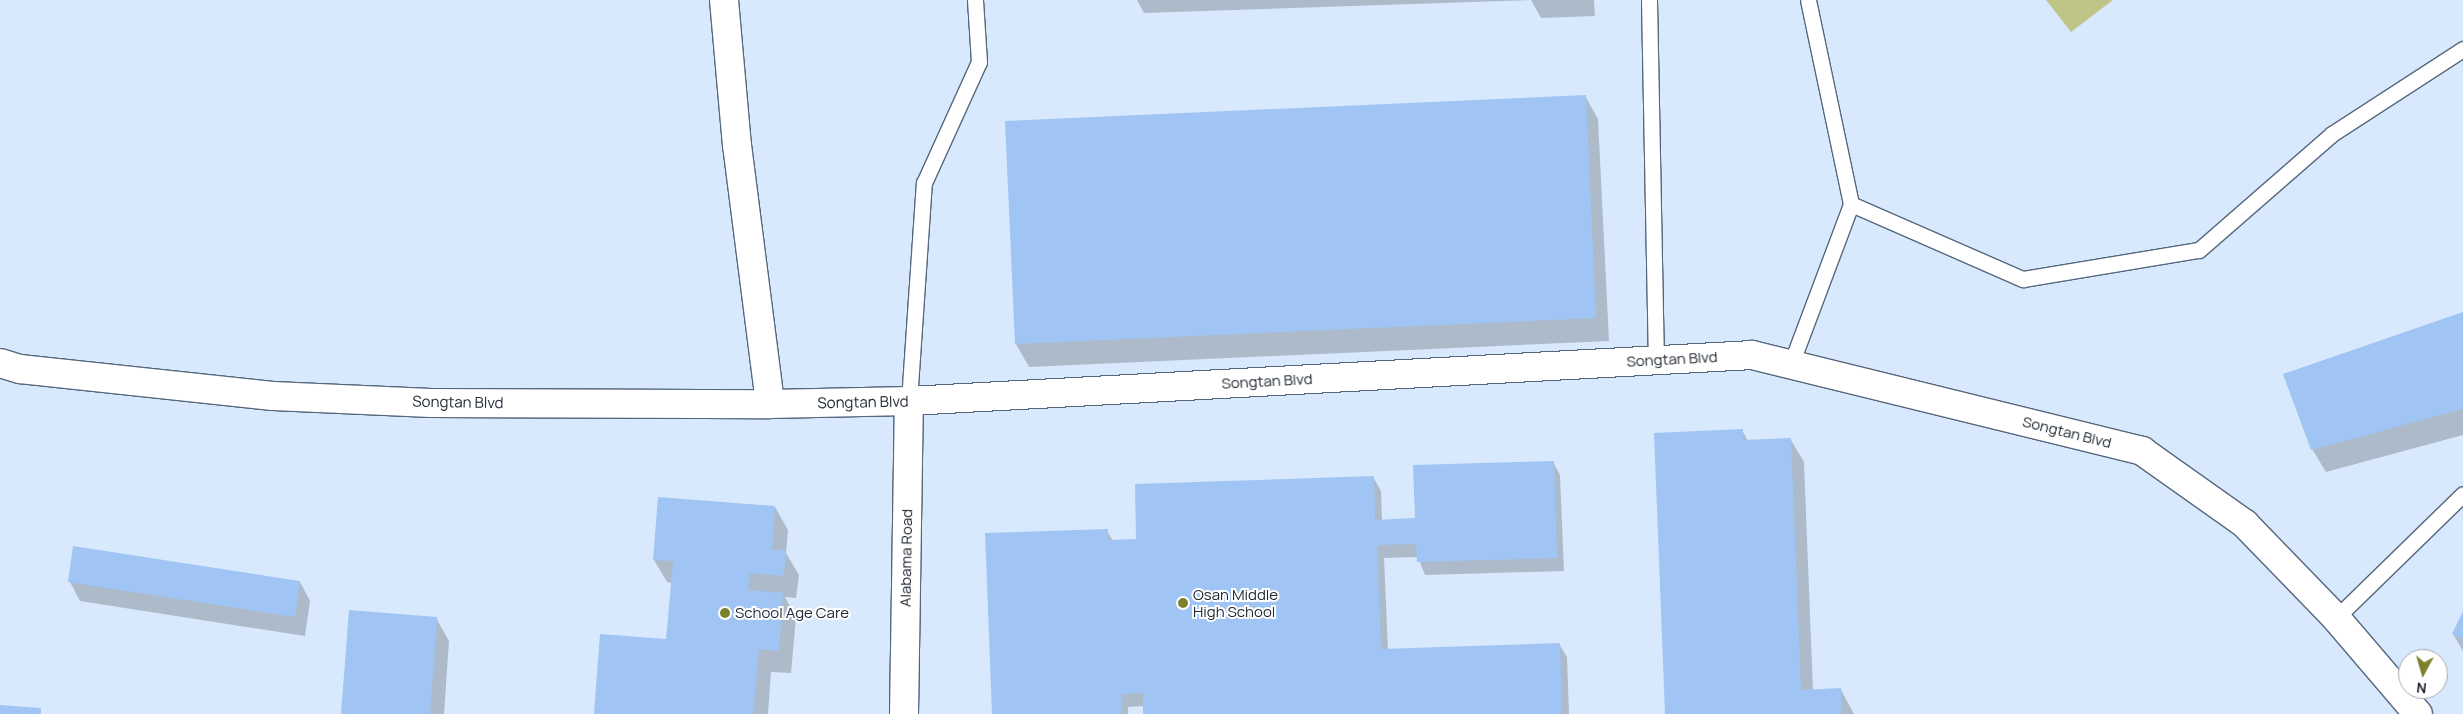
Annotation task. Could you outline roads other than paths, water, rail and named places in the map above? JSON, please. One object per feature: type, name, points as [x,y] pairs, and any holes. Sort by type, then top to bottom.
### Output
[{"type":"street","points":[[724,0],[737,145],[770,404]]},
{"type":"street","name":"Songtan Blvd","points":[[0,363],[20,369],[273,396],[432,403],[770,404],[909,401],[1752,355],[2142,451],[2244,524],[2336,618],[2418,714]]},
{"type":"street","name":"Alabama Road","points":[[899,711],[909,401]]},
{"type":"lane","points":[[909,401],[924,183],[979,62],[975,0]]},
{"type":"lane","points":[[1648,0],[1656,359]]},
{"type":"lane","points":[[1791,364],[1850,204],[1808,0]]},
{"type":"lane","points":[[1850,204],[2023,279],[2199,250],[2332,134],[2463,49]]},
{"type":"lane","points":[[2336,618],[2463,494]]},
{"type":"place","name":"Osan Middle High School","points":[[1183,603]]},
{"type":"place","name":"School Age Care","points":[[725,613]]}]
